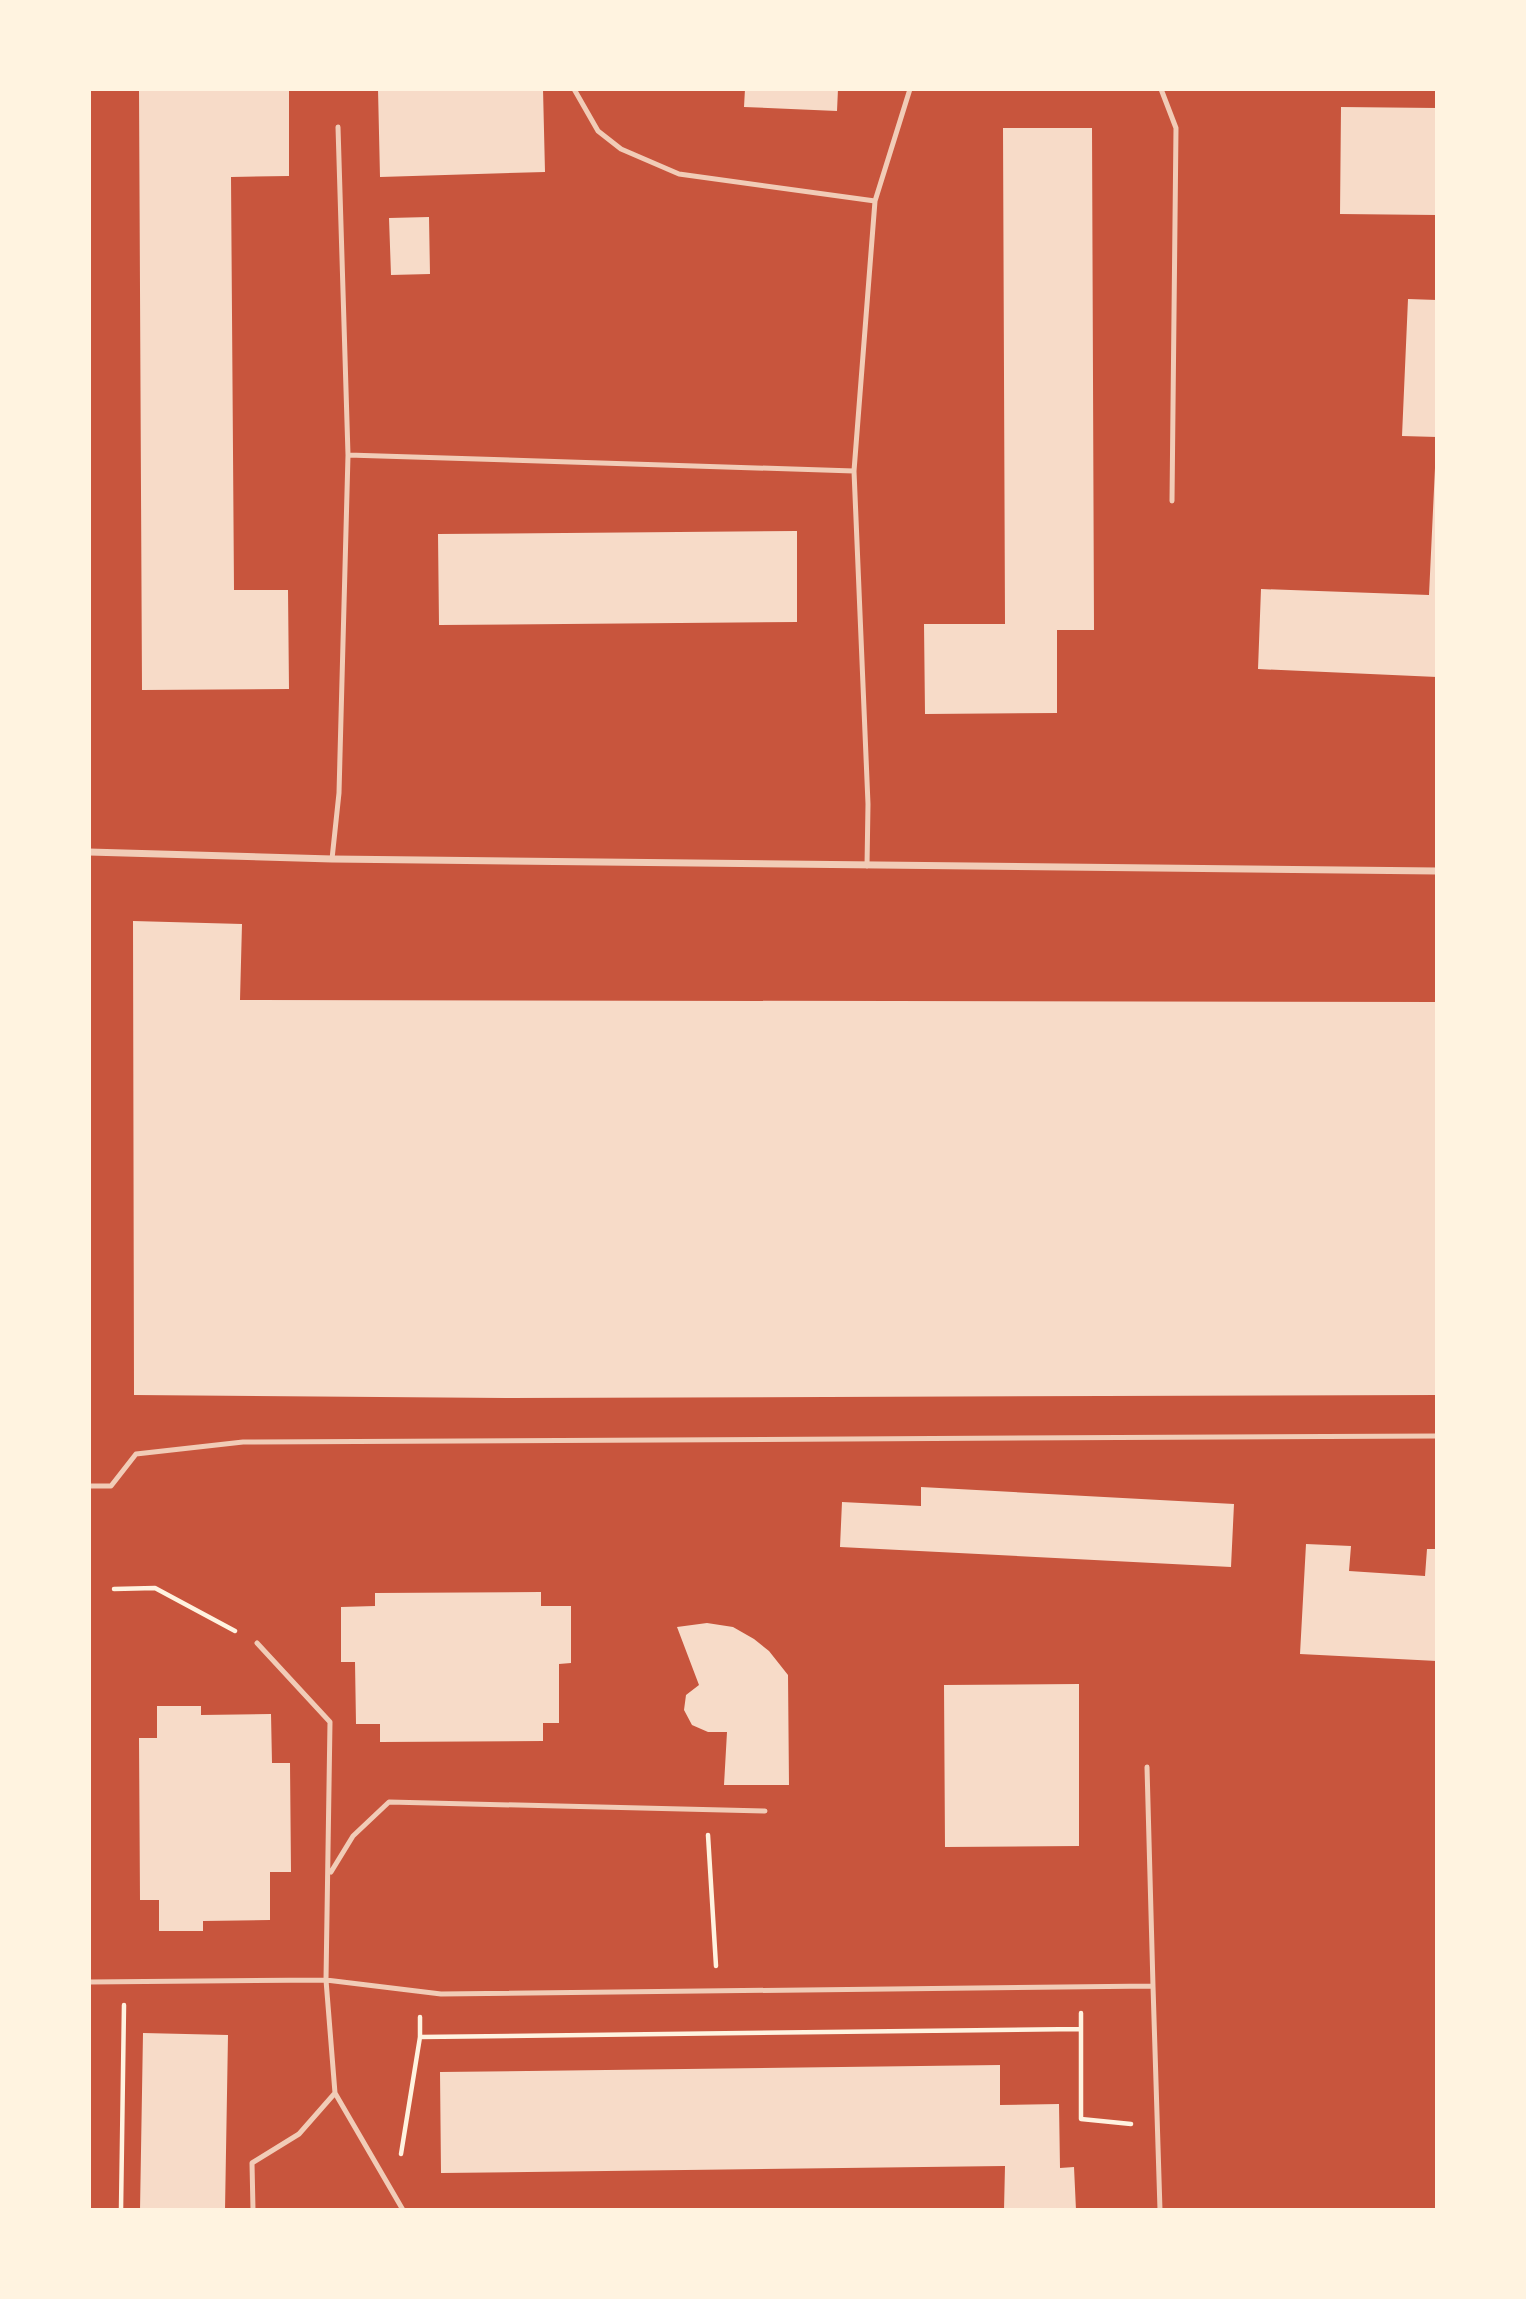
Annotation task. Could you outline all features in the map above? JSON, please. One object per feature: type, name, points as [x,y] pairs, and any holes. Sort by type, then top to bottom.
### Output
[{"type":"street","points":[[89,852],[332,859],[1437,871]]},
{"type":"lane","points":[[574,89],[598,131],[621,149],[679,174],[875,201]]},
{"type":"lane","points":[[867,866],[868,804],[854,471],[875,201],[911,89]]},
{"type":"lane","points":[[1161,89],[1176,128],[1172,501]]},
{"type":"lane","points":[[332,859],[339,780],[348,456],[338,127]]},
{"type":"lane","points":[[348,456],[854,471]]},
{"type":"lane","points":[[89,1486],[111,1486],[136,1454],[243,1442],[1437,1436]]},
{"type":"lane","points":[[257,1643],[330,1722],[330,1875],[326,1980],[335,2093],[403,2210]]},
{"type":"lane","points":[[1147,1767],[1160,2210]]},
{"type":"lane","points":[[330,1875],[353,1836],[389,1802],[765,1811]]},
{"type":"lane","points":[[89,1982],[326,1980],[441,1994],[1153,1986]]},
{"type":"lane","points":[[253,2210],[252,2163],[299,2134],[335,2093]]},
{"type":"path","points":[[114,1589],[155,1588],[257,1643]]},
{"type":"path","points":[[707,1810],[717,1991]]},
{"type":"path","points":[[121,2210],[125,1983]]},
{"type":"path","points":[[395,2195],[420,2037],[1081,2029],[1082,2119],[1158,2126]]},
{"type":"building","points":[[139,89],[289,89],[289,176],[231,177],[234,590],[288,590],[289,689],[142,690]]},
{"type":"building","points":[[378,89],[543,89],[545,172],[380,177]]},
{"type":"building","points":[[745,89],[838,89],[837,111],[744,107]]},
{"type":"building","points":[[1341,107],[1437,108],[1437,215],[1340,214]]},
{"type":"building","points":[[1003,128],[1092,128],[1094,630],[1057,630],[1057,713],[925,714],[924,624],[1005,624]]},
{"type":"building","points":[[429,217],[430,274],[391,275],[389,218]]},
{"type":"building","points":[[1408,299],[1437,300],[1437,437],[1402,436]]},
{"type":"building","points":[[1435,468],[1437,677],[1258,669],[1261,589],[1429,595]]},
{"type":"building","points":[[797,531],[797,622],[439,625],[438,534]]},
{"type":"building","points":[[133,921],[242,924],[240,1000],[1437,1002],[1437,1395],[505,1398],[134,1395]]},
{"type":"building","points":[[921,1487],[1234,1504],[1231,1567],[840,1547],[842,1502],[921,1506]]},
{"type":"building","points":[[1306,1544],[1351,1546],[1349,1571],[1425,1576],[1427,1549],[1437,1549],[1437,1661],[1300,1654]]},
{"type":"building","points":[[541,1592],[541,1606],[571,1606],[571,1663],[559,1664],[559,1723],[543,1723],[543,1741],[380,1742],[380,1724],[356,1724],[355,1662],[341,1662],[341,1607],[375,1606],[375,1593]]},
{"type":"building","points":[[707,1623],[733,1627],[754,1639],[769,1651],[788,1675],[789,1785],[724,1785],[727,1732],[708,1732],[692,1725],[684,1710],[686,1695],[699,1685],[677,1627]]},
{"type":"building","points":[[1079,1684],[1079,1846],[945,1847],[944,1685]]},
{"type":"building","points":[[157,1706],[201,1706],[201,1715],[271,1714],[272,1763],[290,1763],[291,1872],[270,1872],[270,1920],[203,1921],[203,1931],[159,1931],[159,1900],[140,1900],[139,1738],[157,1738]]},
{"type":"building","points":[[143,2033],[228,2035],[225,2210],[140,2210]]},
{"type":"building","points":[[1000,2065],[1000,2105],[1059,2104],[1060,2168],[1074,2167],[1076,2210],[1004,2210],[1005,2166],[441,2173],[440,2072]]}]
